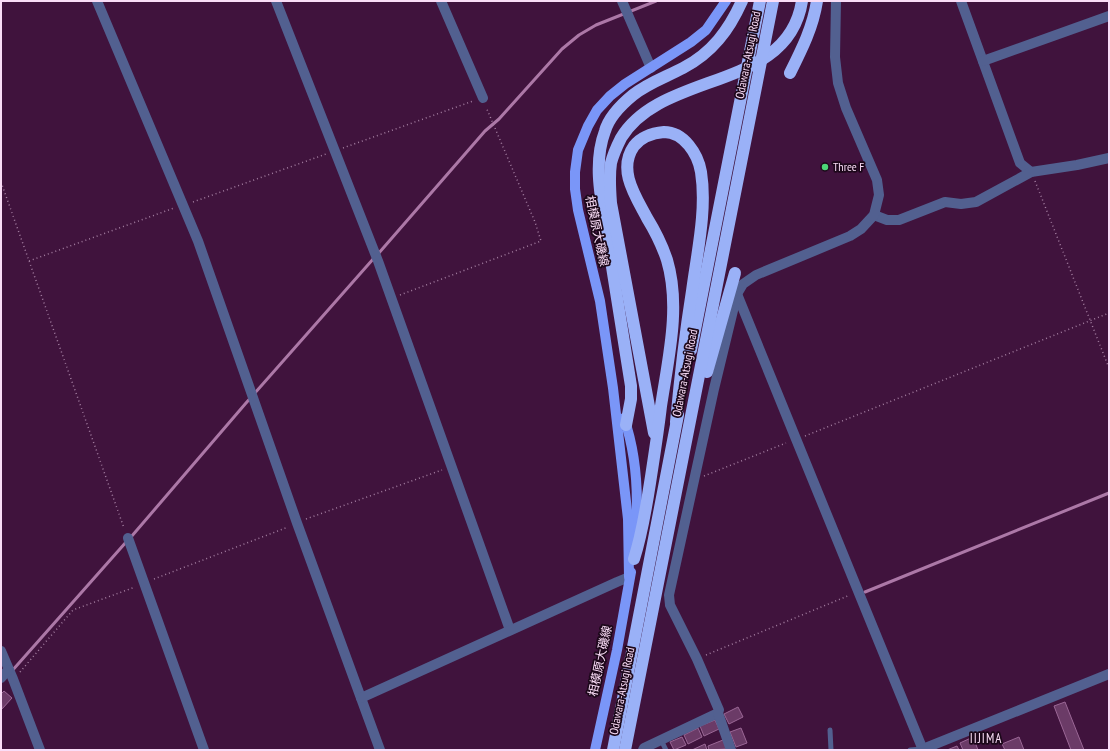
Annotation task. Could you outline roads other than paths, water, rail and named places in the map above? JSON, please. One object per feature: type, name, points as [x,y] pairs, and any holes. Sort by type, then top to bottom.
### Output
[{"type":"highway","points":[[626,425],[631,399],[631,386],[599,183],[601,147],[605,130],[617,111],[632,95],[653,82],[685,67],[714,46],[732,22],[742,1]]},
{"type":"highway","name":"Odawara-Atsugi Road","points":[[613,750],[676,422],[760,1]]},
{"type":"highway","name":"Odawara-Atsugi Road","points":[[625,750],[773,1]]},
{"type":"highway","points":[[655,454],[654,430],[611,203],[611,162],[617,146],[628,128],[646,111],[673,96],[720,79],[764,59],[776,50],[787,38],[795,23],[802,1]]},
{"type":"highway","points":[[790,73],[806,39],[814,17],[817,1]]},
{"type":"highway","points":[[634,559],[645,516],[655,454],[673,319],[673,297],[667,260],[658,237],[629,182],[627,168],[629,155],[635,145],[644,137],[656,132],[670,132],[681,138],[688,145],[701,169],[703,192],[698,252],[681,370],[676,422]]},
{"type":"highway","points":[[690,424],[707,372],[735,273]]},
{"type":"main road","name":"相模原大磯線","points":[[629,578],[628,519],[613,388],[600,301],[578,210],[575,189],[575,172],[578,150],[588,126],[597,110],[610,96],[625,84],[691,42],[706,30],[726,1]]},
{"type":"main road","name":"相模原大磯線","points":[[595,750],[617,650],[629,578],[634,559],[637,518],[635,462],[626,425],[613,388]]},
{"type":"main road","points":[[626,425],[624,438],[629,490],[628,519]]},
{"type":"street","points":[[97,1],[198,241],[297,523],[380,750]]},
{"type":"street","points":[[276,1],[391,299],[510,630]]},
{"type":"street","points":[[441,1],[482,98]]},
{"type":"street","points":[[622,1],[651,68]]},
{"type":"street","points":[[730,750],[718,713],[719,710],[697,659],[670,605],[669,595],[737,294],[743,284],[756,275],[850,236],[861,229],[874,215],[879,195],[877,180],[846,108],[838,83],[835,56],[836,1]]},
{"type":"street","points":[[961,1],[1020,163],[1031,172]]},
{"type":"street","points":[[983,61],[1109,16]]},
{"type":"street","points":[[874,215],[887,220],[899,220],[945,202],[961,204],[976,202],[1031,172],[1077,165],[1109,158]]},
{"type":"street","points":[[737,294],[923,749],[1109,674]]},
{"type":"street","points":[[129,540],[204,750]]},
{"type":"street","points":[[361,698],[617,582],[629,578]]},
{"type":"street","points":[[1,651],[40,750]]},
{"type":"street","points":[[1,678],[8,670]]},
{"type":"street","points":[[642,750],[718,713]]},
{"type":"lane","points":[[830,730],[831,750]]},
{"type":"lane","points":[[661,740],[666,750]]},
{"type":"lane","points":[[910,750],[923,749]]},
{"type":"waterway","points":[[378,254],[485,131],[499,119],[562,49],[579,35],[596,25],[656,1]]},
{"type":"waterway","points":[[131,537],[246,403],[374,258]]},
{"type":"waterway","points":[[865,592],[1109,493]]},
{"type":"waterway","points":[[11,672],[127,541]]},
{"type":"place","name":"Three F","points":[[825,167]]},
{"type":"district","name":"IIJIMA","points":[[986,738]]}]
